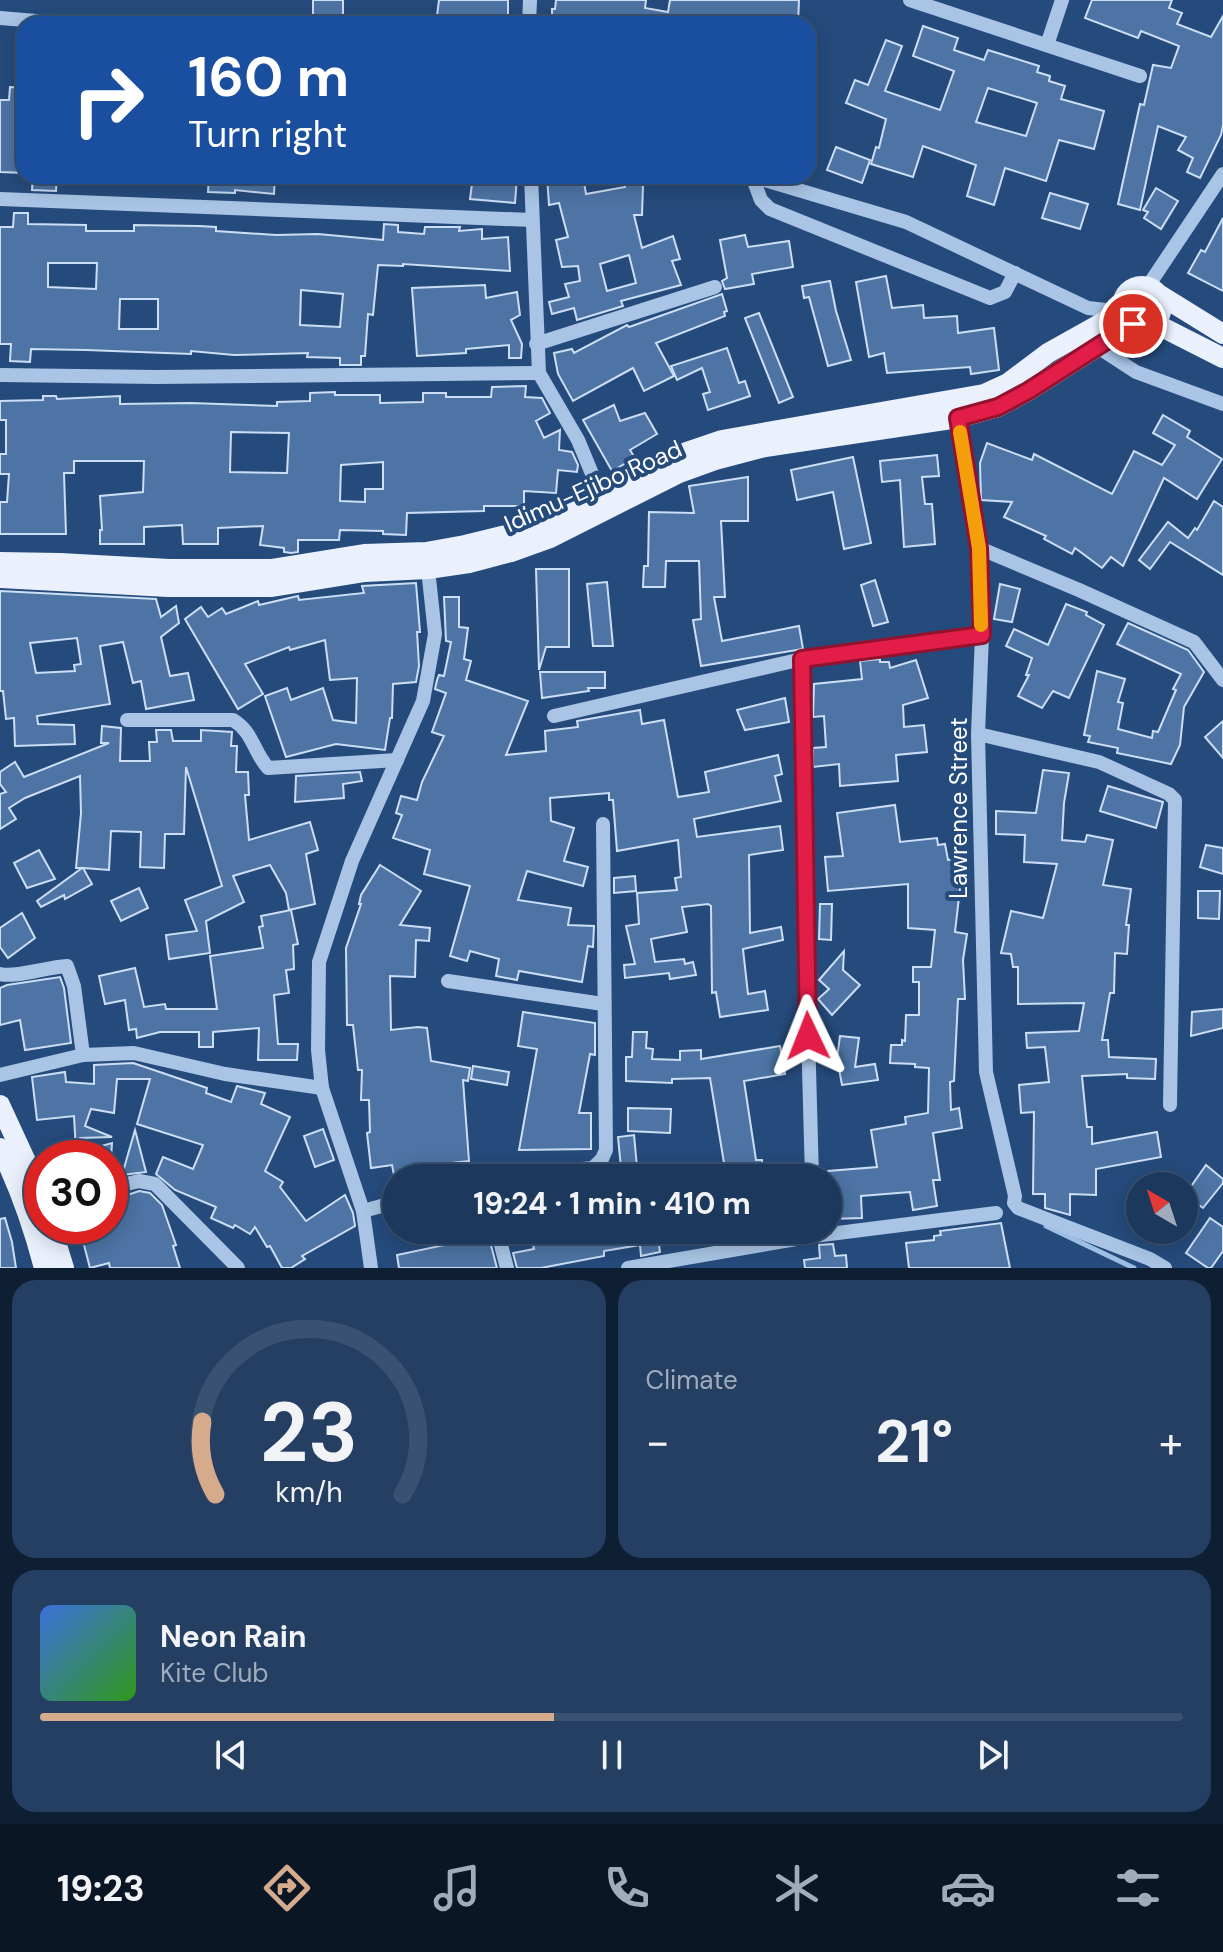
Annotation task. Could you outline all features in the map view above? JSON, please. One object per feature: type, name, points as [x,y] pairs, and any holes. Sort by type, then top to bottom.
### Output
[{"type":"main road","points":[[1154,291],[1163,310],[1154,323],[1144,327],[1126,314],[1124,297],[1138,286],[1154,291],[1223,334]]},
{"type":"main road","name":"Idimu-Ejibo Road","points":[[0,578],[168,587],[272,587],[365,572],[428,569],[511,552],[550,538],[679,473],[715,460],[765,447],[958,418],[998,407],[1096,346],[1126,314]]},
{"type":"main road","name":"Idimu-Ejibo Road","points":[[0,562],[169,569],[271,569],[364,554],[426,552],[506,535],[543,522],[675,456],[722,440],[984,394],[1008,383],[1048,353],[1126,314]]},
{"type":"main road","points":[[1154,323],[1223,358]]},
{"type":"main road","points":[[0,1105],[24,1157]]},
{"type":"main road","points":[[0,1148],[36,1237],[44,1268]]},
{"type":"main road","points":[[57,1244],[64,1268]]},
{"type":"street","points":[[910,0],[1140,76]]},
{"type":"street","points":[[1047,45],[1062,0]]},
{"type":"street","points":[[1154,291],[1223,174]]},
{"type":"street","points":[[531,184],[539,373],[578,440],[600,493]]},
{"type":"street","points":[[755,184],[761,200],[770,209],[990,298],[1005,292],[1015,273]]},
{"type":"street","points":[[779,184],[906,222],[1088,308],[1126,314]]},
{"type":"street","points":[[0,199],[532,220]]},
{"type":"street","points":[[536,344],[715,287]]},
{"type":"street","points":[[1096,346],[1136,372],[1223,404]]},
{"type":"street","points":[[0,375],[157,377],[539,373]]},
{"type":"street","name":"Lawrence Street","points":[[958,418],[979,548],[982,635],[978,734],[986,1072],[1015,1196],[1014,1203],[1018,1208],[1150,1259],[1165,1268]]},
{"type":"street","points":[[979,548],[1194,642],[1223,680]]},
{"type":"street","points":[[371,1268],[363,1211],[322,1088],[318,1050],[319,962],[352,861],[423,701],[435,634],[428,569]]},
{"type":"street","points":[[554,716],[802,659],[982,635]]},
{"type":"street","points":[[802,659],[812,1164]]},
{"type":"street","points":[[127,720],[233,720],[246,728],[258,757],[268,768],[397,760]]},
{"type":"street","points":[[978,734],[1099,762],[1169,794],[1175,800],[1170,1105]]},
{"type":"street","points":[[597,1164],[606,1150],[603,824]]},
{"type":"street","points":[[0,974],[10,977],[43,968],[67,966],[74,986],[83,1055]]},
{"type":"street","points":[[448,981],[603,1004]]},
{"type":"street","points":[[0,1075],[83,1055],[134,1053],[225,1074],[322,1088]]},
{"type":"street","points":[[128,1184],[139,1181],[155,1184],[238,1268]]},
{"type":"street","points":[[363,1211],[382,1206]]},
{"type":"street","points":[[842,1230],[996,1213]]},
{"type":"street","points":[[501,1244],[507,1268]]},
{"type":"street","points":[[628,1268],[657,1266],[762,1244]]},
{"type":"building","points":[[313,0],[343,0],[343,16],[313,16]]},
{"type":"building","points":[[439,0],[508,0],[508,16],[437,16]]},
{"type":"building","points":[[556,0],[646,0],[645,8],[668,12],[670,0],[799,0],[798,16],[552,16],[552,9],[555,9]]},
{"type":"building","points":[[1092,0],[1172,0],[1169,8],[1182,13],[1177,24],[1211,37],[1223,16],[1221,135],[1200,178],[1187,172],[1193,158],[1178,150],[1186,137],[1158,126],[1140,210],[1118,204],[1140,104],[1144,105],[1153,65],[1171,68],[1179,46],[1141,31],[1138,38],[1085,18]]},
{"type":"building","points":[[923,26],[958,38],[954,50],[984,60],[988,50],[1039,66],[1037,72],[1050,76],[1049,81],[1065,86],[1061,99],[1104,111],[1094,149],[1059,140],[1046,181],[1005,168],[994,205],[967,196],[976,165],[923,146],[913,177],[871,164],[876,147],[879,148],[886,119],[846,103],[855,80],[868,85],[886,40],[902,46],[885,91],[940,110],[954,71],[913,56]],"holes":[[[988,88],[1037,103],[1026,136],[976,122]]]},
{"type":"building","points":[[10,87],[16,88],[16,173],[0,172],[0,100],[9,100]]},
{"type":"building","points":[[836,147],[870,160],[862,183],[827,170]]},
{"type":"building","points":[[32,184],[56,184],[56,191],[32,190]]},
{"type":"building","points":[[208,184],[275,184],[274,194],[235,190],[235,193],[208,192]]},
{"type":"building","points":[[472,184],[516,184],[515,203],[470,199]]},
{"type":"building","points":[[548,184],[584,184],[586,194],[625,187],[625,184],[643,185],[642,215],[634,215],[642,248],[673,236],[680,259],[672,261],[681,285],[621,301],[623,306],[577,320],[574,308],[552,314],[549,302],[569,297],[565,284],[580,281],[578,266],[562,267],[556,240],[568,237],[559,203],[549,205]],"holes":[[[629,255],[636,283],[607,291],[600,264]]]},
{"type":"building","points":[[1156,188],[1178,201],[1161,229],[1144,218],[1148,212],[1143,210]]},
{"type":"building","points":[[1050,193],[1088,204],[1080,229],[1042,218]]},
{"type":"building","points":[[14,213],[28,213],[28,224],[86,225],[86,231],[134,231],[134,225],[199,226],[216,227],[216,231],[318,234],[383,240],[384,224],[398,225],[398,232],[424,234],[425,227],[460,227],[459,231],[482,229],[482,239],[508,237],[510,271],[378,265],[373,315],[368,314],[365,356],[361,356],[361,365],[340,365],[340,358],[307,357],[308,353],[234,355],[191,351],[191,354],[31,349],[30,362],[10,361],[11,344],[0,344],[0,227],[13,227]],"holes":[[[48,263],[97,263],[96,289],[48,287]],[[301,290],[343,294],[340,327],[300,325]],[[120,299],[158,299],[158,329],[119,329]]]},
{"type":"building","points":[[1223,218],[1223,291],[1188,273],[1201,250],[1205,252]]},
{"type":"building","points":[[745,235],[748,247],[789,241],[793,267],[752,274],[754,284],[725,289],[722,281],[727,278],[720,240]]},
{"type":"building","points":[[886,276],[892,308],[923,305],[924,318],[957,316],[958,333],[994,328],[999,370],[971,374],[970,367],[887,373],[884,353],[869,357],[856,282]]},
{"type":"building","points":[[830,281],[851,360],[828,366],[809,297],[804,298],[802,286]]},
{"type":"building","points":[[485,285],[486,298],[517,292],[520,315],[511,320],[522,344],[521,358],[509,358],[509,345],[466,349],[466,353],[417,356],[412,288]]},
{"type":"building","points":[[722,294],[727,311],[724,312],[725,316],[656,343],[674,376],[644,391],[633,368],[573,401],[558,374],[554,353],[572,349],[574,353],[627,325],[629,327]]},
{"type":"building","points":[[759,313],[793,397],[779,403],[745,318]]},
{"type":"building","points":[[727,348],[739,383],[745,381],[750,396],[708,410],[703,394],[710,392],[702,368],[677,380],[671,366]]},
{"type":"building","points":[[526,386],[525,397],[542,398],[550,413],[536,421],[544,438],[560,430],[559,450],[572,452],[578,465],[577,472],[558,470],[556,493],[524,491],[524,506],[484,506],[484,511],[407,513],[406,535],[340,530],[339,540],[298,540],[298,552],[291,553],[284,552],[284,548],[260,545],[263,526],[218,528],[218,544],[183,544],[182,525],[144,527],[144,544],[100,544],[100,496],[143,492],[144,461],[74,461],[74,473],[64,473],[66,534],[0,534],[0,502],[7,502],[9,474],[0,474],[0,454],[6,454],[6,420],[0,420],[0,401],[43,400],[43,396],[56,396],[57,399],[120,396],[120,404],[277,406],[277,402],[310,401],[310,393],[335,392],[335,395],[380,395],[380,403],[423,402],[423,393],[446,393],[446,397],[491,397],[492,387]],"holes":[[[231,432],[289,433],[287,473],[230,472]],[[383,462],[383,489],[365,489],[365,502],[340,501],[341,465]]]},
{"type":"building","points":[[614,405],[620,421],[645,413],[657,434],[630,450],[635,458],[612,471],[583,420]]},
{"type":"building","points":[[1163,415],[1190,431],[1187,437],[1222,459],[1197,499],[1164,478],[1123,566],[1111,557],[1102,568],[1075,548],[1072,554],[1044,539],[1046,536],[1004,517],[1012,502],[981,500],[980,463],[987,443],[1032,460],[1034,454],[1112,494],[1134,451],[1162,465],[1175,445],[1153,433]]},
{"type":"building","points":[[937,455],[939,476],[922,477],[925,504],[932,504],[935,544],[904,547],[900,480],[882,482],[880,461]]},
{"type":"building","points":[[853,457],[871,543],[844,549],[833,492],[797,500],[791,470]]},
{"type":"building","points":[[748,477],[748,521],[721,521],[725,597],[714,597],[722,641],[799,626],[803,649],[701,666],[693,620],[701,619],[699,561],[666,561],[665,587],[643,587],[644,566],[648,566],[649,512],[694,513],[689,486]]},
{"type":"building","points":[[1214,501],[1223,507],[1223,575],[1170,542],[1150,569],[1139,560],[1168,522],[1188,538],[1195,528],[1197,530]]},
{"type":"building","points":[[536,569],[569,569],[569,647],[546,647],[539,670]]},
{"type":"building","points":[[875,580],[888,622],[873,626],[861,585]]},
{"type":"building","points":[[607,582],[613,646],[593,646],[587,584]]},
{"type":"building","points":[[416,583],[419,666],[416,682],[393,684],[392,718],[385,750],[336,744],[286,757],[265,696],[287,688],[291,700],[323,688],[333,720],[356,723],[357,678],[330,680],[325,640],[290,650],[289,647],[245,664],[263,694],[238,709],[185,619],[201,607],[208,617],[222,608],[226,614],[258,601],[259,605],[298,596],[299,600],[364,593],[362,586]]},
{"type":"building","points":[[1000,584],[1020,589],[1012,622],[994,619]]},
{"type":"building","points":[[0,591],[156,599],[161,617],[176,606],[179,623],[161,637],[170,676],[188,673],[194,700],[146,709],[141,681],[133,683],[123,642],[100,646],[110,704],[37,716],[38,724],[74,725],[75,744],[15,746],[14,718],[6,719],[3,691],[0,691]],"holes":[[[77,638],[81,664],[74,665],[75,671],[36,673],[30,643]]]},
{"type":"building","points":[[444,597],[459,597],[459,627],[468,628],[464,659],[471,661],[466,680],[528,701],[506,755],[546,751],[545,731],[578,727],[577,721],[640,710],[642,724],[664,720],[678,797],[709,792],[705,772],[778,755],[782,774],[775,776],[781,801],[694,819],[697,837],[780,826],[783,850],[749,855],[750,933],[781,927],[783,940],[743,949],[748,994],[765,991],[768,1010],[720,1017],[716,992],[712,993],[711,906],[708,904],[682,907],[687,932],[651,939],[655,962],[684,959],[685,964],[693,962],[696,975],[670,979],[669,973],[625,978],[624,965],[635,964],[626,926],[639,924],[637,893],[677,890],[675,878],[681,877],[678,840],[617,851],[613,800],[609,800],[609,793],[550,798],[551,821],[574,828],[564,861],[588,867],[583,886],[527,871],[518,900],[571,908],[568,925],[594,926],[593,947],[588,946],[582,982],[519,971],[517,980],[496,976],[499,959],[470,951],[467,961],[450,956],[470,886],[424,874],[430,850],[393,838],[402,815],[396,813],[401,796],[417,800],[444,736],[432,732],[446,693],[435,689],[439,675],[444,676],[451,642],[446,641]]},
{"type":"building","points":[[1066,604],[1087,612],[1086,615],[1104,625],[1069,698],[1053,691],[1042,708],[1018,696],[1029,675],[1026,675],[1032,658],[1006,646],[1014,629],[1048,645]]},
{"type":"building","points":[[1128,623],[1188,650],[1204,672],[1184,707],[1180,745],[1171,764],[1117,753],[1118,748],[1088,742],[1090,736],[1084,735],[1097,671],[1125,679],[1118,702],[1123,703],[1118,729],[1152,738],[1153,731],[1158,732],[1176,690],[1173,689],[1181,674],[1117,644]]},
{"type":"building","points":[[880,659],[880,662],[889,662],[890,668],[916,660],[928,698],[903,705],[904,727],[924,725],[927,752],[896,755],[898,781],[840,786],[839,764],[813,767],[813,748],[826,747],[824,716],[813,717],[814,684],[862,679],[860,661]]},
{"type":"building","points":[[540,672],[605,672],[605,688],[588,688],[589,691],[542,698]]},
{"type":"building","points":[[785,698],[789,722],[745,730],[737,710]]},
{"type":"building","points":[[1223,721],[1223,758],[1205,737]]},
{"type":"building","points":[[102,726],[121,728],[120,761],[150,761],[149,742],[157,742],[156,730],[171,730],[173,741],[201,741],[201,730],[232,732],[231,746],[237,746],[236,772],[248,772],[249,795],[245,795],[249,840],[310,822],[318,850],[306,854],[315,904],[289,910],[286,893],[270,865],[233,876],[244,902],[206,921],[210,953],[169,959],[166,935],[197,931],[185,900],[222,886],[186,767],[184,834],[165,834],[164,868],[140,867],[141,832],[111,831],[109,870],[83,868],[92,884],[65,899],[64,895],[41,907],[37,901],[82,868],[76,868],[81,813],[80,776],[25,798],[9,808],[16,819],[0,829],[0,794],[6,792],[0,784],[0,772],[15,762],[24,777],[109,743],[101,743]]},
{"type":"building","points":[[1043,770],[1069,773],[1062,840],[1085,842],[1087,835],[1113,840],[1103,885],[1131,889],[1126,925],[1129,925],[1127,954],[1115,953],[1114,993],[1110,993],[1102,1040],[1108,1040],[1109,1057],[1156,1059],[1155,1079],[1127,1078],[1127,1074],[1082,1076],[1087,1127],[1092,1127],[1092,1144],[1157,1132],[1161,1157],[1096,1169],[1096,1195],[1070,1194],[1070,1215],[1045,1208],[1045,1194],[1033,1194],[1034,1112],[1021,1113],[1019,1085],[1049,1082],[1045,1047],[1027,1048],[1026,1033],[1079,1031],[1084,1003],[1018,1004],[1018,967],[1013,967],[1011,954],[1001,953],[1011,911],[1043,918],[1057,864],[1024,862],[1025,835],[996,834],[996,811],[1036,813]]},
{"type":"building","points":[[360,772],[362,781],[343,784],[344,798],[295,802],[296,776]]},
{"type":"building","points":[[1108,786],[1163,802],[1156,828],[1100,811]]},
{"type":"building","points":[[895,805],[900,842],[937,838],[938,845],[945,844],[948,860],[957,859],[961,880],[955,932],[967,934],[963,960],[965,999],[958,999],[954,1081],[950,1082],[951,1110],[959,1108],[962,1128],[933,1133],[940,1180],[933,1180],[937,1206],[913,1210],[910,1192],[861,1196],[862,1218],[842,1219],[842,1170],[877,1167],[871,1130],[906,1124],[905,1117],[928,1113],[929,1068],[890,1063],[891,1045],[902,1045],[902,1040],[905,1041],[906,1015],[919,1015],[919,982],[913,982],[913,967],[931,967],[935,930],[908,928],[908,884],[828,891],[825,857],[843,856],[837,813]]},
{"type":"building","points":[[1206,845],[1223,848],[1223,874],[1200,867]]},
{"type":"building","points":[[39,850],[55,879],[27,888],[14,863]]},
{"type":"building","points":[[380,865],[421,891],[400,925],[430,928],[429,941],[416,940],[415,977],[390,976],[391,1030],[427,1028],[431,1061],[470,1068],[468,1081],[463,1080],[469,1161],[382,1164],[371,1168],[367,1133],[370,1132],[369,1100],[361,1100],[362,1070],[358,1070],[353,1025],[347,1025],[346,948],[361,904],[361,895]]},
{"type":"building","points":[[635,876],[636,891],[614,893],[614,878]]},
{"type":"building","points":[[139,888],[148,908],[121,921],[111,901]]},
{"type":"building","points":[[1198,891],[1220,891],[1219,919],[1198,918]]},
{"type":"building","points":[[820,904],[832,904],[831,940],[819,939]]},
{"type":"building","points":[[291,910],[298,944],[293,945],[294,969],[286,970],[289,993],[274,995],[278,1044],[298,1044],[297,1060],[258,1060],[259,1028],[213,1032],[213,1047],[199,1047],[199,1032],[160,1032],[137,1038],[136,1029],[129,1030],[125,1000],[105,1004],[99,976],[135,968],[144,1007],[165,1004],[166,1009],[217,1009],[210,956],[263,948],[259,927],[263,926],[261,916]]},
{"type":"building","points":[[22,913],[35,938],[8,958],[0,947],[0,928]]},
{"type":"building","points":[[844,951],[843,970],[860,985],[832,1015],[818,999],[829,989],[819,980]]},
{"type":"building","points":[[60,977],[71,1043],[25,1050],[20,1020],[0,1025],[0,988]]},
{"type":"building","points":[[1223,1009],[1223,1028],[1191,1036],[1192,1012]]},
{"type":"building","points":[[523,1012],[595,1023],[595,1055],[590,1054],[579,1113],[591,1113],[591,1149],[519,1150],[537,1049],[518,1046]]},
{"type":"building","points":[[633,1032],[647,1032],[646,1048],[653,1049],[652,1059],[680,1060],[680,1051],[701,1050],[701,1059],[780,1046],[785,1074],[744,1081],[756,1160],[762,1160],[762,1164],[717,1164],[724,1163],[710,1078],[672,1079],[672,1083],[626,1081],[626,1057],[632,1057]]},
{"type":"building","points":[[840,1036],[859,1038],[855,1067],[875,1064],[878,1080],[842,1085],[837,1058]]},
{"type":"building","points":[[133,1063],[207,1088],[206,1093],[231,1102],[237,1086],[265,1093],[261,1104],[290,1117],[265,1171],[283,1182],[280,1187],[306,1221],[345,1195],[355,1226],[302,1256],[305,1259],[291,1268],[282,1268],[255,1227],[250,1234],[235,1225],[233,1228],[211,1218],[216,1207],[175,1190],[156,1174],[163,1157],[193,1169],[203,1145],[137,1124],[150,1079],[117,1079],[114,1113],[91,1109],[85,1126],[112,1137],[75,1140],[74,1116],[37,1120],[32,1077],[65,1072],[66,1082],[94,1084],[94,1065]]},
{"type":"building","points":[[473,1066],[509,1072],[507,1085],[471,1079]]},
{"type":"building","points":[[628,1108],[671,1109],[670,1133],[628,1131]]},
{"type":"building","points":[[323,1129],[334,1160],[315,1167],[304,1136]]},
{"type":"building","points":[[135,1130],[146,1172],[128,1174],[128,1154]]},
{"type":"building","points":[[634,1135],[637,1164],[621,1164],[618,1137]]},
{"type":"building","points":[[1206,1165],[1223,1179],[1203,1208],[1198,1204],[1198,1176]]},
{"type":"building","points":[[139,1191],[150,1193],[162,1205],[176,1245],[173,1246],[180,1268],[110,1268],[109,1263],[90,1268],[84,1244],[128,1244],[128,1195]]},
{"type":"building","points":[[5,1218],[16,1268],[0,1268],[0,1219]]},
{"type":"building","points":[[1210,1218],[1223,1227],[1223,1251],[1211,1268],[1186,1253],[1192,1244],[1198,1244],[1198,1236]]},
{"type":"building","points":[[1001,1223],[1010,1268],[909,1268],[906,1243],[934,1240],[934,1236],[941,1235],[940,1231]]},
{"type":"building","points":[[449,1244],[491,1244],[497,1268],[399,1268],[397,1255]]},
{"type":"building","points":[[533,1244],[659,1244],[660,1252],[641,1256],[640,1245],[604,1251],[604,1256],[541,1268],[517,1268],[513,1253],[534,1249]]},
{"type":"building","points":[[833,1244],[835,1256],[846,1255],[847,1268],[805,1268],[804,1260],[820,1258],[819,1245]]},
{"type":"waterway","points":[[1046,1226],[1134,1268]]},
{"type":"slow traffic","points":[[960,432],[979,548],[981,625]]},
{"type":"route","points":[[808,1036],[802,659],[982,635],[979,548],[958,418],[998,407],[1028,391],[1133,324]]}]
